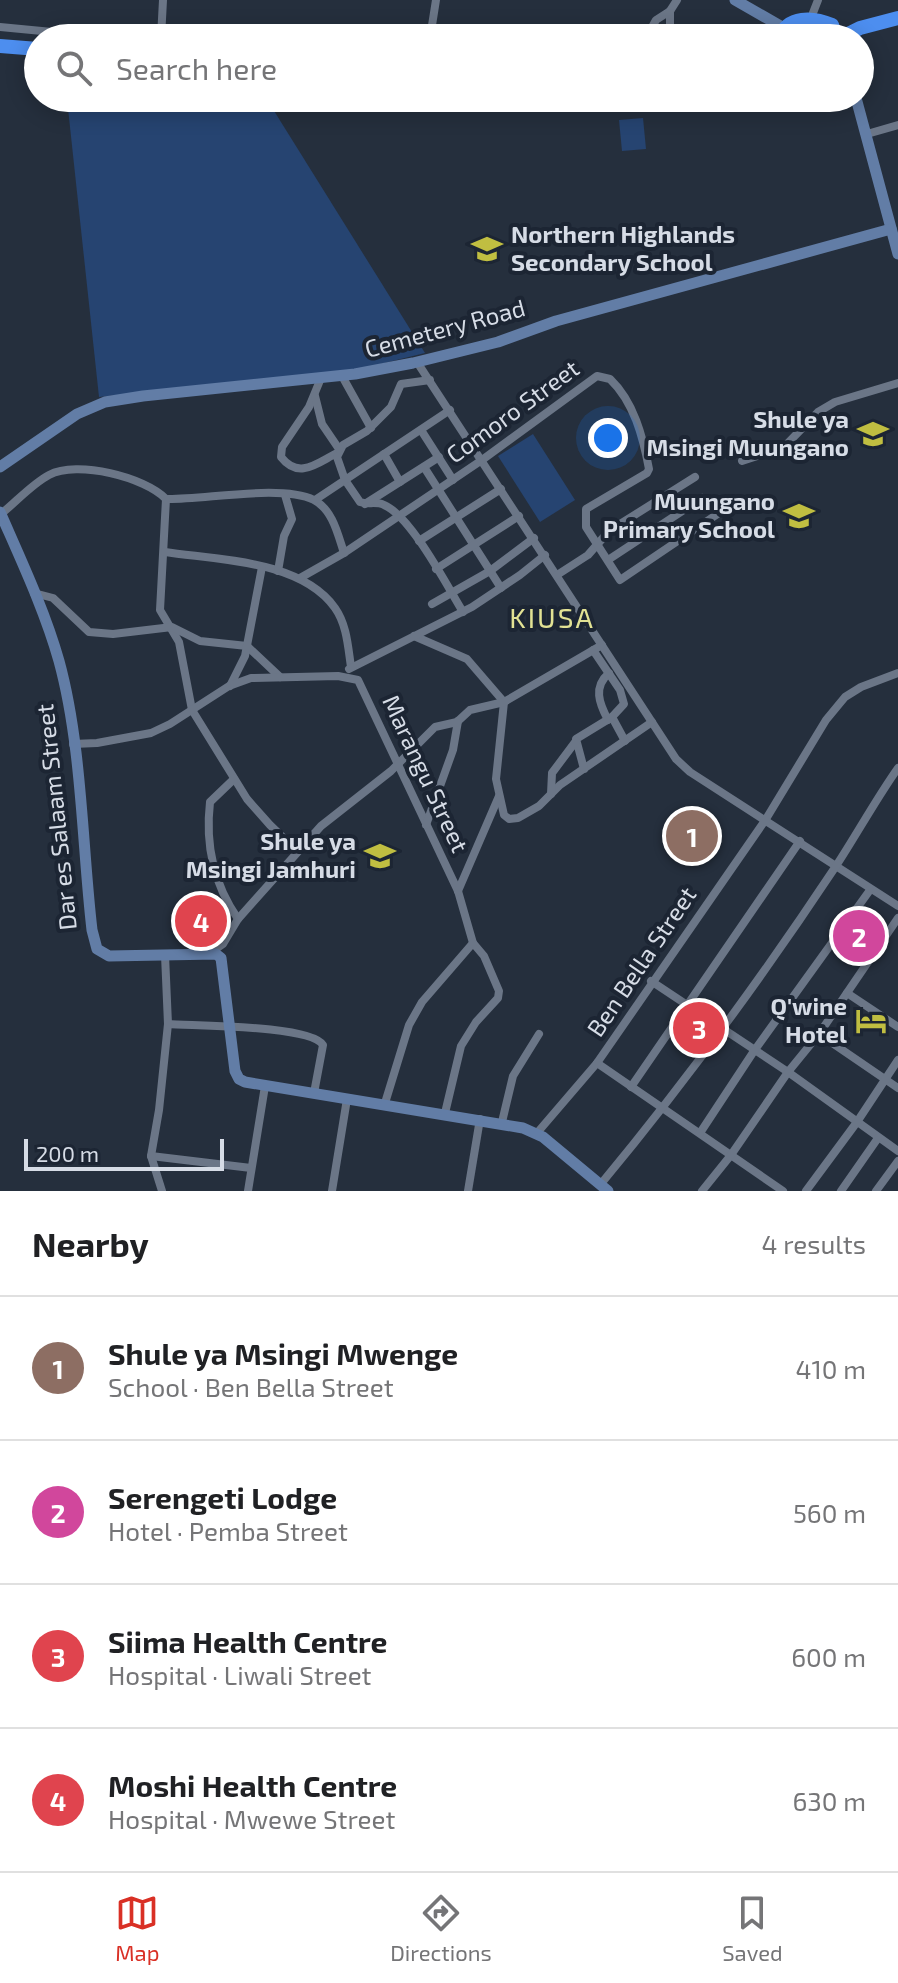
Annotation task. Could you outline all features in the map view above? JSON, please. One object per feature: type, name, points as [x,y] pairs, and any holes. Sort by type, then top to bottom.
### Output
[{"type":"highway","points":[[791,24],[811,18],[820,24]]},
{"type":"highway","points":[[874,24],[898,18]]},
{"type":"highway","points":[[0,46],[24,48]]},
{"type":"street","points":[[162,24],[163,0]]},
{"type":"street","points":[[432,24],[436,0]]},
{"type":"street","points":[[654,24],[670,11],[677,0]]},
{"type":"street","points":[[735,0],[768,24]]},
{"type":"street","points":[[811,18],[818,0]]},
{"type":"street","points":[[670,11],[670,24]]},
{"type":"street","points":[[0,27],[24,29]]},
{"type":"street","points":[[860,112],[895,228],[898,254]]},
{"type":"street","points":[[867,134],[898,125]]},
{"type":"street","name":"Cemetery Road","points":[[0,464],[77,414],[105,402],[342,376],[417,362],[498,342],[556,321],[895,228]]},
{"type":"street","points":[[417,362],[676,759],[690,772],[898,906]]},
{"type":"street","points":[[342,376],[371,428]]},
{"type":"street","name":"Comoro Street","points":[[300,578],[344,553],[453,480],[597,376],[610,379],[619,387],[636,417],[649,469],[586,509],[586,527],[598,543]]},
{"type":"street","points":[[321,378],[298,425],[282,447],[281,457],[294,468],[303,470],[371,428],[391,407],[401,384],[430,380]]},
{"type":"street","points":[[742,461],[784,447],[818,412],[835,402],[898,383]]},
{"type":"street","points":[[315,394],[322,424],[338,451],[345,480],[357,499],[364,504],[380,503],[400,515],[463,612]]},
{"type":"street","points":[[315,500],[450,410]]},
{"type":"street","points":[[421,430],[453,480]]},
{"type":"street","points":[[384,454],[400,482]]},
{"type":"street","points":[[364,504],[439,457]]},
{"type":"street","points":[[424,467],[501,588]]},
{"type":"street","points":[[1,516],[46,476],[61,472],[98,471],[153,488],[166,499],[285,495],[315,500],[330,517],[344,553]]},
{"type":"street","points":[[557,575],[588,555],[609,531],[695,477]]},
{"type":"street","points":[[419,541],[501,489]]},
{"type":"street","points":[[278,571],[283,540],[292,519],[285,495]]},
{"type":"street","points":[[608,560],[702,498]]},
{"type":"street","points":[[166,499],[160,610],[179,642],[192,710],[257,812],[297,851]]},
{"type":"street","points":[[598,543],[620,580],[725,509]]},
{"type":"street","name":"Dar es Salaam Street","points":[[1,516],[58,659],[73,744],[93,941],[101,954],[109,956],[210,953]]},
{"type":"street","points":[[436,569],[519,516]]},
{"type":"street","points":[[432,604],[490,571],[534,538]]},
{"type":"street","points":[[165,552],[262,567],[300,578],[335,609],[345,632],[351,667]]},
{"type":"street","points":[[73,744],[151,733],[229,686],[251,678],[338,676],[463,612],[545,555]]},
{"type":"street","points":[[229,686],[242,663],[247,646],[262,567]]},
{"type":"street","points":[[33,593],[53,598],[69,616],[94,634],[172,627],[200,641],[247,646],[280,677]]},
{"type":"street","points":[[414,636],[467,659],[504,702],[500,752],[495,765],[505,817],[514,820],[539,806],[584,769],[652,722]]},
{"type":"street","points":[[210,953],[223,944],[238,919],[297,851],[330,819],[397,766],[435,727],[458,721],[470,710],[504,702],[602,645]]},
{"type":"street","points":[[551,794],[552,773],[576,741],[622,708],[624,699],[593,650]]},
{"type":"street","points":[[609,673],[602,680],[598,696],[625,741]]},
{"type":"street","name":"Ben Bella Street","points":[[540,1135],[597,1063],[766,819],[826,720],[845,697],[870,682],[898,673]]},
{"type":"street","name":"Marangu Street","points":[[338,676],[354,678],[361,683],[404,782],[458,891],[473,943],[484,956],[497,984],[499,994],[495,1003],[467,1034],[461,1046],[445,1113]]},
{"type":"street","points":[[426,825],[453,750],[458,721]]},
{"type":"street","points":[[576,741],[584,769]]},
{"type":"street","points":[[210,953],[221,958],[237,1076],[245,1082],[502,1122],[540,1135],[604,1188],[722,1028],[836,865],[898,768]]},
{"type":"street","points":[[383,778],[404,782]]},
{"type":"street","points":[[234,779],[210,802],[209,833],[213,871],[238,919]]},
{"type":"street","points":[[458,891],[499,796]]},
{"type":"street","points":[[631,1087],[800,841]]},
{"type":"street","points":[[700,1133],[754,1051],[870,890]]},
{"type":"street","points":[[702,1191],[819,1034],[898,918]]},
{"type":"street","points":[[385,1103],[406,1032],[415,1014],[473,943]]},
{"type":"street","points":[[162,1191],[151,1156],[168,1024],[165,955]]},
{"type":"street","points":[[651,981],[788,1072],[898,1151]]},
{"type":"street","points":[[847,993],[898,1027]]},
{"type":"street","points":[[168,1024],[284,1030],[320,1040],[323,1045],[314,1093]]},
{"type":"street","points":[[502,1122],[513,1076],[539,1034]]},
{"type":"street","points":[[819,1034],[898,1088]]},
{"type":"street","points":[[806,1191],[898,1060]]},
{"type":"street","points":[[597,1063],[783,1191]]},
{"type":"street","points":[[248,1191],[265,1086]]},
{"type":"street","points":[[332,1191],[347,1099]]},
{"type":"street","points":[[468,1191],[480,1119]]},
{"type":"street","points":[[841,1191],[878,1138]]},
{"type":"street","points":[[151,1156],[251,1168]]},
{"type":"street","points":[[876,1191],[898,1161]]},
{"type":"shaded area","points":[[68,112],[275,112],[425,353],[356,370],[99,397]]},
{"type":"shaded area","points":[[643,118],[646,149],[622,151],[619,120]]},
{"type":"shaded area","points":[[533,434],[575,500],[540,522],[498,456]]},
{"type":"place","name":"Northern Highlands Secondary School","points":[[487,249]]},
{"type":"place","name":"Shule ya Msingi Muungano","points":[[873,434]]},
{"type":"place","name":"Muungano Primary School","points":[[799,516]]},
{"type":"place","name":"Shule ya Msingi Mwenge","points":[[692,836]]},
{"type":"place","name":"Shule ya Msingi Jamhuri","points":[[380,856]]},
{"type":"place","name":"Moshi Health Centre","points":[[201,921]]},
{"type":"place","name":"Serengeti Lodge","points":[[859,936]]},
{"type":"place","name":"Q'wine Hotel","points":[[871,1021]]},
{"type":"place","name":"Siima Health Centre","points":[[699,1028]]},
{"type":"district","name":"KIUSA","points":[[552,618]]}]
